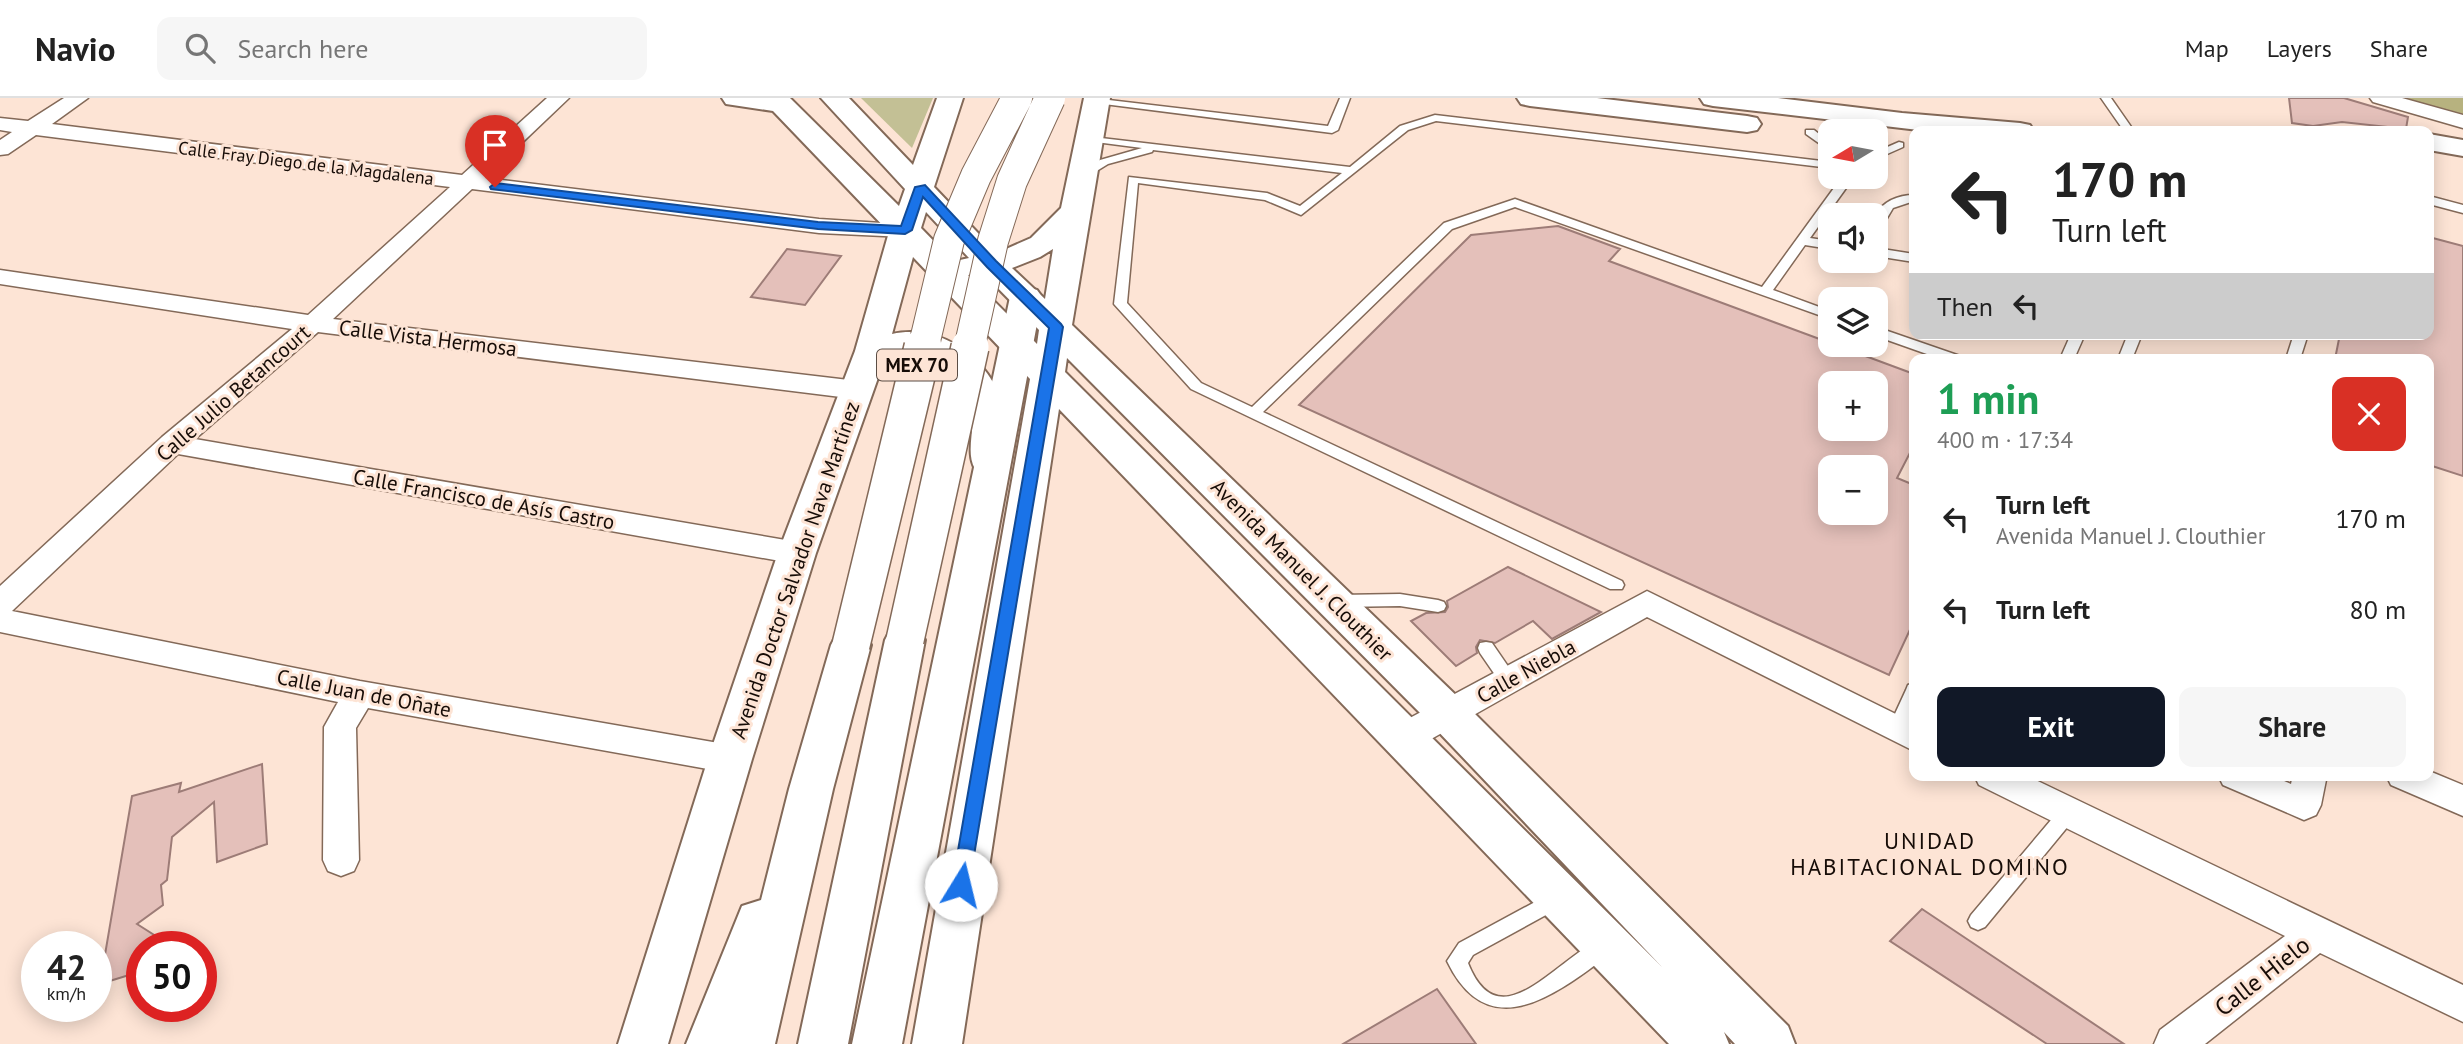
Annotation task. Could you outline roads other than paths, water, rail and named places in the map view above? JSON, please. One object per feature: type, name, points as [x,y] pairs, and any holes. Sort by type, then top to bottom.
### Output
[{"type":"main road","points":[[735,98],[777,101]]},
{"type":"main road","name":"Avenida Manuel J. Clouthier","points":[[834,98],[991,264],[1448,714],[1770,1044]]},
{"type":"main road","name":"Avenida Doctor Salvador Nava Martínez","points":[[643,1044],[730,759],[797,553],[871,351],[905,230],[950,98]]},
{"type":"main road","name":"MEX 70","points":[[750,1044],[811,789],[851,645],[949,240],[976,176],[1017,98]]},
{"type":"main road","name":"MEX 70","points":[[823,1044],[905,640],[993,241],[1012,181],[1050,98]]},
{"type":"main road","points":[[1530,98],[1818,137]]},
{"type":"main road","points":[[1713,98],[1961,126]]},
{"type":"main road","points":[[937,1044],[965,858],[1096,99]]},
{"type":"main road","name":"Avenida Manuel J. Clouthier","points":[[777,101],[1704,1044]]},
{"type":"main road","points":[[2434,143],[2463,148]]},
{"type":"main road","points":[[2434,169],[2463,170]]},
{"type":"main road","points":[[943,271],[991,264],[1021,256],[1042,246],[1058,232],[1075,210]]},
{"type":"main road","points":[[877,1044],[1026,297]]},
{"type":"main road","points":[[871,351],[897,342],[929,344],[951,356],[976,382],[989,413],[987,483]]},
{"type":"main road","points":[[711,1044],[811,789]]},
{"type":"main road","points":[[899,934],[965,858]]},
{"type":"street","points":[[0,149],[78,98]]},
{"type":"street","name":"Calle Julio Betancourt","points":[[0,604],[172,444],[313,324],[559,98]]},
{"type":"street","points":[[2380,98],[2463,122]]},
{"type":"street","name":"Calle Fray Diego de la Magdalena","points":[[0,124],[818,226],[905,230]]},
{"type":"street","name":"Calle Vista Hermosa","points":[[0,277],[313,324],[857,390]]},
{"type":"street","name":"Calle Francisco de Asís Castro","points":[[172,444],[797,553]]},
{"type":"street","name":"Calle Niebla","points":[[1405,737],[1647,603],[1906,733]]},
{"type":"street","name":"Calle Juan de Oñate","points":[[0,620],[360,694],[730,759]]},
{"type":"street","points":[[341,860],[340,727],[360,694]]},
{"type":"street","points":[[2003,781],[2463,1004]]},
{"type":"street","points":[[2249,781],[2304,805],[2309,781]]},
{"type":"street","points":[[2417,781],[2463,801]]},
{"type":"street","name":"Calle Hielo","points":[[2174,1044],[2316,934]]},
{"type":"lane","points":[[1096,99],[1332,130],[1345,98]]},
{"type":"lane","points":[[2106,98],[2126,126]]},
{"type":"lane","points":[[1616,585],[1196,386],[1120,304],[1133,179],[1267,197],[1301,211],[1405,128],[1435,118],[1818,164]]},
{"type":"lane","points":[[1088,138],[1352,171]]},
{"type":"lane","points":[[1081,177],[1104,162],[1122,155],[1175,149]]},
{"type":"lane","points":[[1765,292],[1840,189]]},
{"type":"lane","points":[[2434,192],[2463,200]]},
{"type":"lane","points":[[1888,205],[1892,201],[1909,198]]},
{"type":"lane","points":[[2434,201],[2463,209]]},
{"type":"lane","points":[[1254,413],[1448,226],[1515,203],[1818,311]]},
{"type":"lane","points":[[1804,241],[1818,243]]},
{"type":"lane","points":[[1888,254],[1909,257]]},
{"type":"lane","points":[[1888,335],[1941,354]]},
{"type":"lane","points":[[1334,601],[1400,600],[1438,606]]},
{"type":"lane","points":[[1486,648],[1508,680]]},
{"type":"lane","points":[[1978,921],[2068,813]]},
{"type":"lane","points":[[1561,897],[1466,949],[1457,961],[1464,981],[1479,1003],[1496,1013],[1521,1010],[1607,945]]},
{"type":"district","name":"UNIDAD HABITACIONAL DOMINO","points":[[1930,853]]}]
